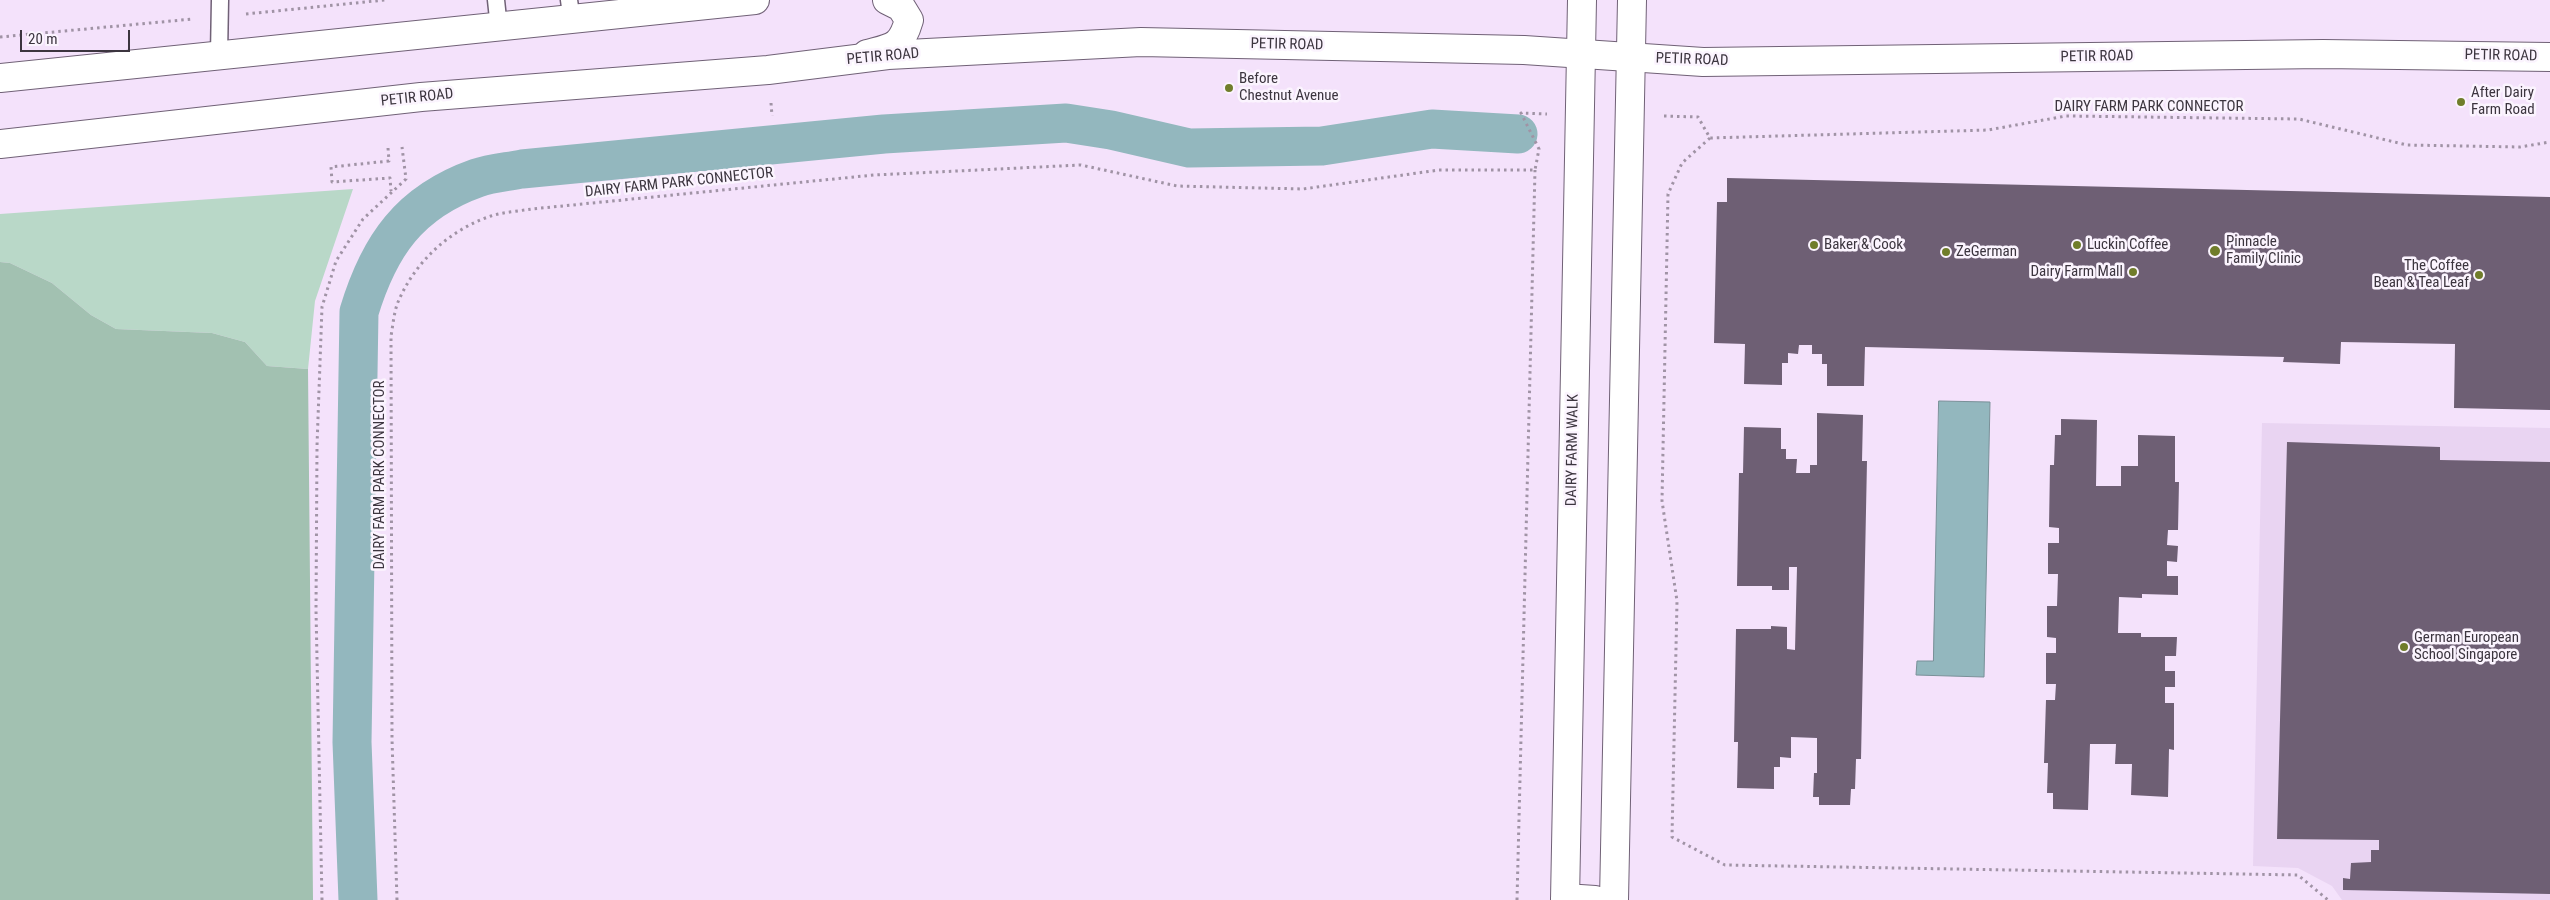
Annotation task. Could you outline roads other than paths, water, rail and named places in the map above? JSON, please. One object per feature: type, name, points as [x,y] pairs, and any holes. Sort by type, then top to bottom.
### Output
[{"type":"main road","points":[[0,78],[499,28],[571,10],[755,0]]},
{"type":"main road","name":"PETIR ROAD","points":[[834,62],[891,48],[904,38],[910,20],[901,7],[887,0]]},
{"type":"main road","name":"DAIRY FARM WALK","points":[[1565,899],[1582,0]]},
{"type":"main road","points":[[1614,900],[1632,0]]},
{"type":"main road","name":"PETIR ROAD","points":[[0,144],[421,97],[768,70],[888,55],[1141,42],[1524,50],[1703,62],[2323,54],[2550,57]]},
{"type":"main road","points":[[1565,899],[1595,900]]},
{"type":"lane","points":[[219,55],[220,0]]},
{"type":"lane","points":[[496,0],[499,28]]},
{"type":"waterway","points":[[358,900],[352,742],[359,312],[376,267],[387,247],[400,229],[433,200],[453,188],[477,178],[522,169],[884,134],[1066,123],[1111,130],[1189,148],[1322,146],[1432,129],[1518,134]]},
{"type":"place","name":"Before Chestnut Avenue","points":[[1229,88]]},
{"type":"place","name":"After Dairy Farm Road","points":[[2461,102]]},
{"type":"place","name":"Baker & Cook","points":[[1814,245]]},
{"type":"place","name":"Luckin Coffee","points":[[2077,245]]},
{"type":"place","name":"Pinnacle Family Clinic","points":[[2215,251]]},
{"type":"place","name":"ZeGerman","points":[[1946,252]]},
{"type":"place","name":"Dairy Farm Mall","points":[[2133,272]]},
{"type":"place","name":"The Coffee Bean & Tea Leaf","points":[[2479,275]]},
{"type":"place","name":"German European School Singapore","points":[[2404,647]]}]
